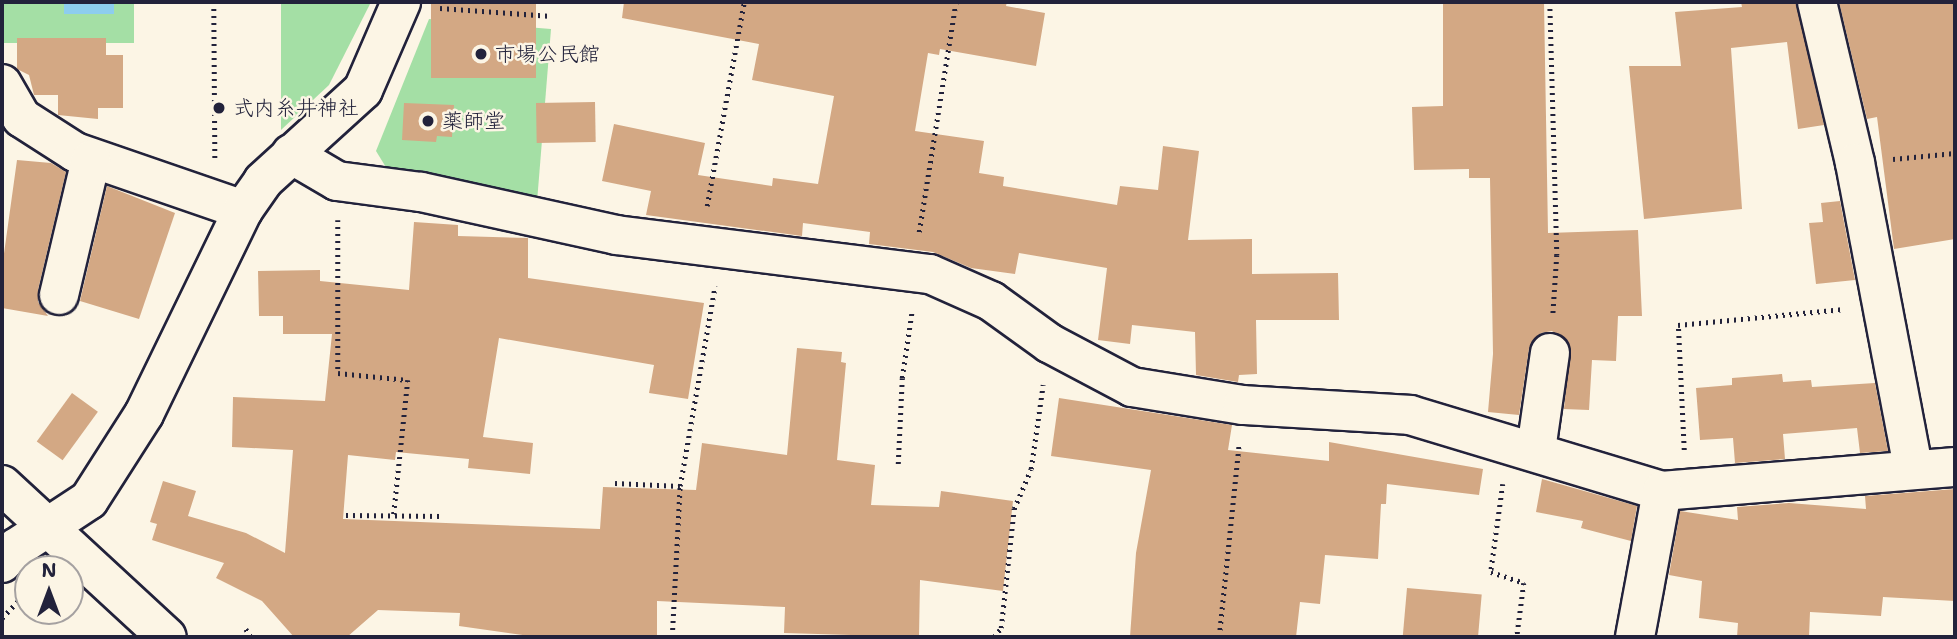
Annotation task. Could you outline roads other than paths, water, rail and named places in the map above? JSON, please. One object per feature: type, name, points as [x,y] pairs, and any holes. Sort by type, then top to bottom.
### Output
[{"type":"street","points":[[1817,2],[1855,163],[1913,467]]},
{"type":"street","points":[[9,556],[89,500],[144,414],[229,206],[263,181],[363,90],[401,3]]},
{"type":"street","points":[[2,84],[22,118],[91,160],[229,206]]},
{"type":"street","points":[[291,155],[337,181],[421,192],[616,235],[916,271],[991,301],[1049,343],[1132,387],[1243,405],[1410,415],[1674,489],[1913,467],[1955,467]]},
{"type":"street","points":[[59,295],[91,160]]},
{"type":"street","points":[[1522,446],[1550,353]]},
{"type":"street","points":[[2,485],[167,637]]},
{"type":"street","points":[[1635,637],[1674,489]]},
{"type":"water","points":[[64,2],[114,2],[114,14],[64,14]]},
{"type":"place","name":"市場公民館","points":[[481,54]]},
{"type":"place","name":"式内糸井神社","points":[[219,108]]},
{"type":"place","name":"薬師堂","points":[[428,121]]}]
